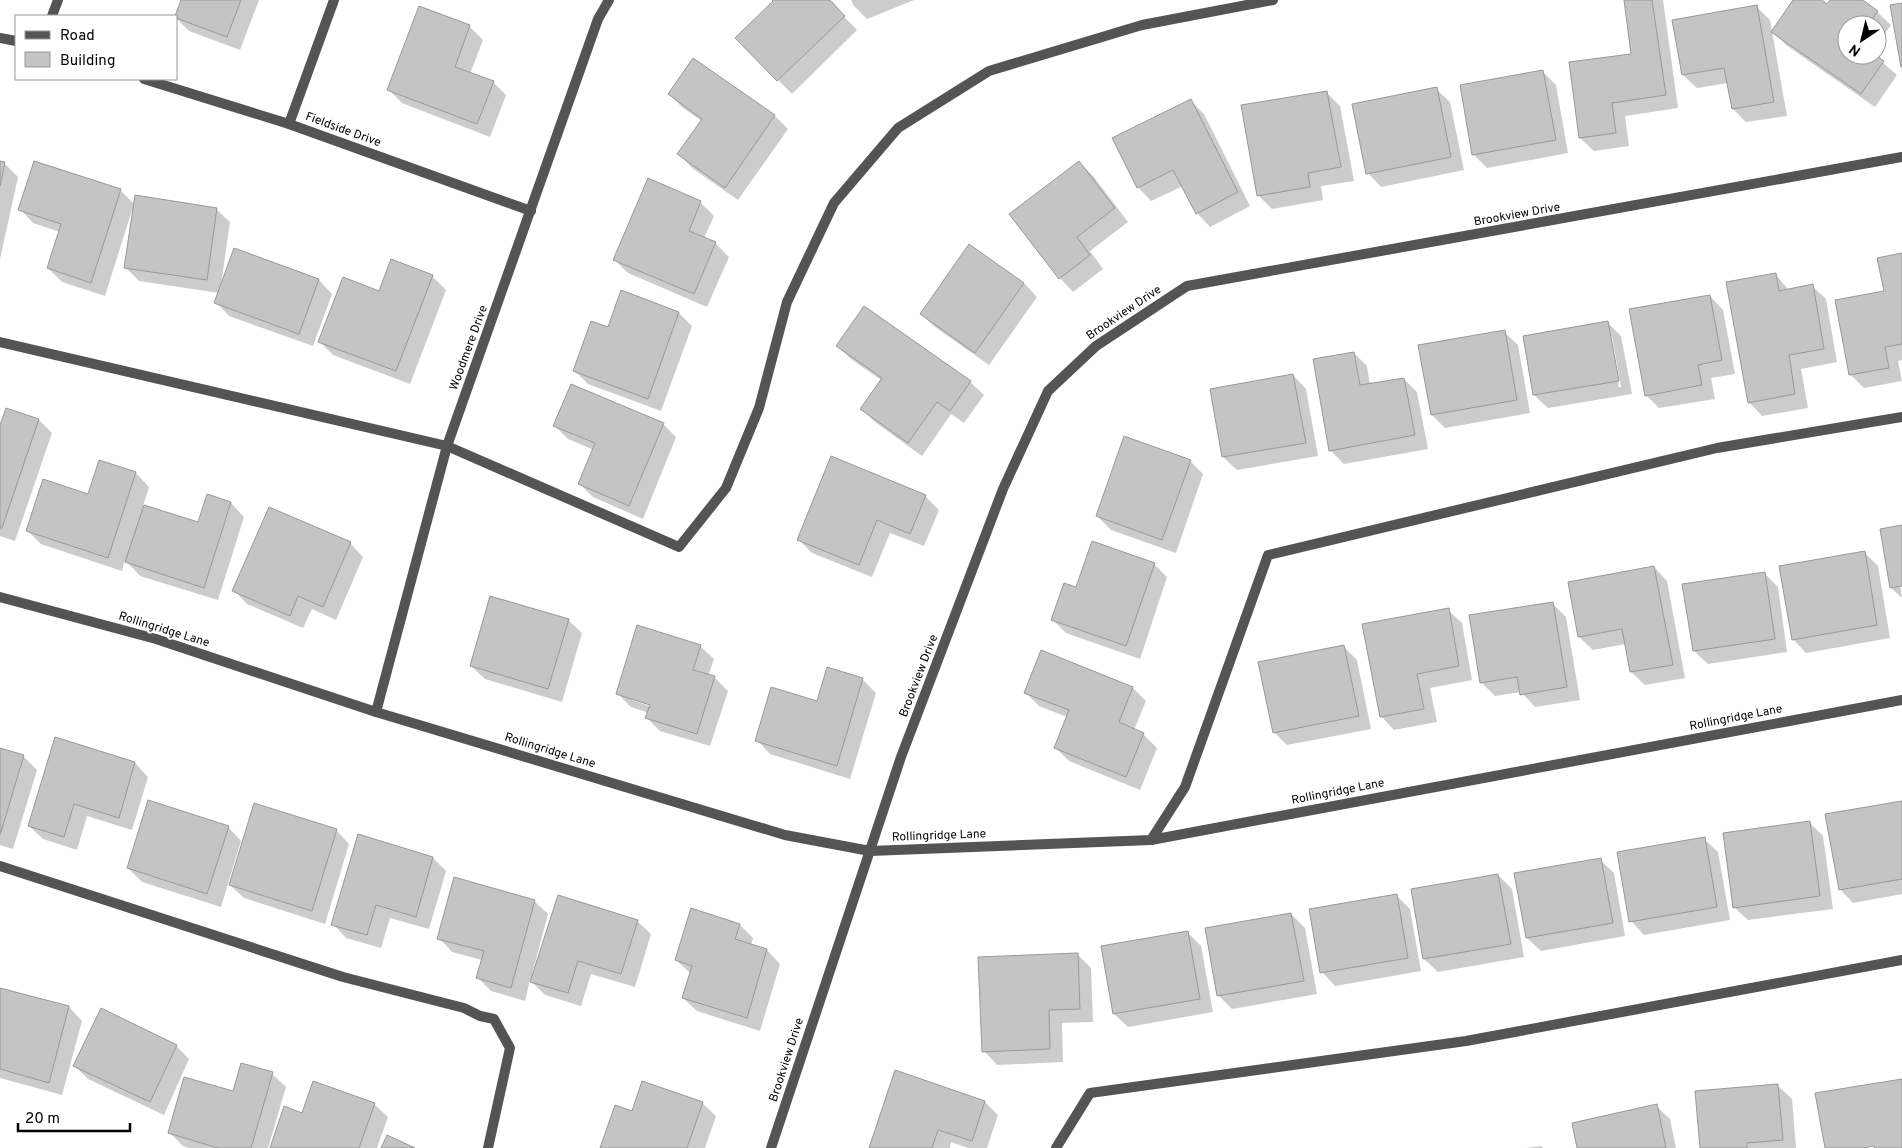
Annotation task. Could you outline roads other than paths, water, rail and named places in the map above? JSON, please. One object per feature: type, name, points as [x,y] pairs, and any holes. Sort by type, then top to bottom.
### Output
[{"type":"street","points":[[52,15],[58,0]]},
{"type":"street","points":[[289,124],[334,0]]},
{"type":"street","name":"Woodmere Drive","points":[[376,712],[447,446],[598,19],[609,0]]},
{"type":"street","points":[[0,342],[447,446],[679,547],[726,488],[759,408],[787,302],[834,203],[898,128],[989,71],[1142,25],[1273,0]]},
{"type":"street","points":[[0,38],[15,41]]},
{"type":"street","name":"Fieldside Drive","points":[[147,80],[289,124],[531,211]]},
{"type":"street","name":"Brookview Drive","points":[[771,1148],[902,757],[1003,489],[1048,391],[1096,346],[1188,286],[1902,157]]},
{"type":"street","points":[[1150,840],[1185,787],[1268,555],[1716,448],[1902,416]]},
{"type":"street","name":"Rollingridge Lane","points":[[0,597],[156,639],[376,712],[785,835],[870,852],[1150,840],[1902,700]]},
{"type":"street","points":[[0,866],[343,977],[464,1008],[480,1016],[494,1019],[510,1048],[488,1148]]},
{"type":"street","points":[[1056,1148],[1090,1093],[1466,1041],[1902,960]]}]
